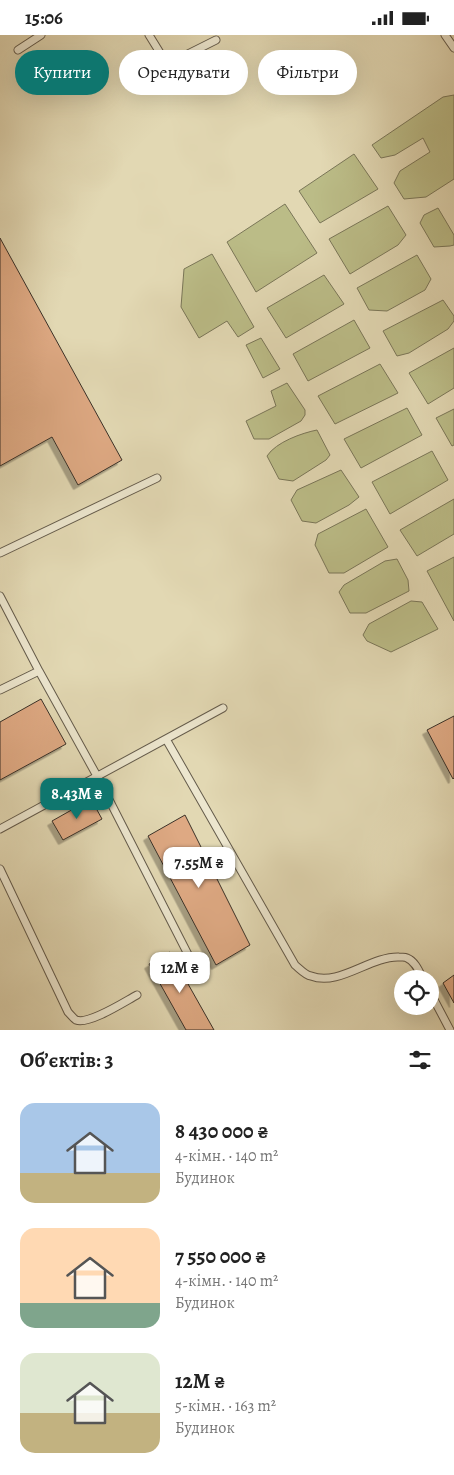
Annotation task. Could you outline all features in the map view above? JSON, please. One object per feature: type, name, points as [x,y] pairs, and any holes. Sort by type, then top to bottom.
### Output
[{"type":"lane","points":[[18,50],[41,35]]},
{"type":"lane","points":[[149,35],[162,56],[173,59],[184,56],[216,40]]},
{"type":"lane","points":[[445,35],[454,48]]},
{"type":"lane","points":[[0,553],[157,478]]},
{"type":"lane","points":[[0,596],[97,776],[198,974]]},
{"type":"lane","points":[[0,690],[39,671]]},
{"type":"lane","points":[[0,829],[223,708]]},
{"type":"lane","points":[[166,739],[295,965],[309,976],[324,979],[394,957],[406,957],[416,965],[418,970]]},
{"type":"lane","points":[[0,869],[68,1012],[74,1019],[82,1021],[92,1019],[137,995]]},
{"type":"lane","points":[[439,1009],[450,1030]]},
{"type":"green space","points":[[454,95],[454,179],[426,197],[404,199],[394,183],[400,171],[430,152],[423,138],[395,155],[381,158],[372,145],[443,97]]},
{"type":"green space","points":[[354,154],[378,189],[320,223],[299,191]]},
{"type":"green space","points":[[285,204],[317,253],[256,292],[227,242]]},
{"type":"green space","points":[[388,206],[406,235],[398,245],[350,274],[329,239]]},
{"type":"green space","points":[[438,208],[454,235],[454,245],[434,247],[420,223],[424,215]]},
{"type":"green space","points":[[212,254],[254,327],[238,337],[227,321],[199,338],[181,307],[184,269]]},
{"type":"green space","points":[[417,255],[431,279],[425,290],[387,311],[369,310],[357,288]]},
{"type":"green space","points":[[324,275],[344,304],[286,338],[267,308]]},
{"type":"green space","points":[[443,300],[454,316],[454,321],[448,329],[409,353],[397,356],[383,331]]},
{"type":"green space","points":[[354,320],[370,348],[308,381],[293,354]]},
{"type":"green space","points":[[261,338],[280,369],[263,378],[246,345]]},
{"type":"green space","points":[[454,348],[454,388],[428,404],[409,373]]},
{"type":"green space","points":[[380,364],[398,393],[335,424],[318,396]]},
{"type":"green space","points":[[287,383],[305,410],[305,415],[301,421],[269,439],[254,439],[246,421],[276,406],[271,391]]},
{"type":"green space","points":[[407,408],[422,435],[361,468],[344,439]]},
{"type":"green space","points":[[454,409],[454,445],[452,446],[436,418]]},
{"type":"green space","points":[[317,430],[330,455],[326,460],[293,481],[279,479],[267,456],[276,446],[283,442]]},
{"type":"green space","points":[[432,451],[448,480],[390,514],[372,482]]},
{"type":"green space","points":[[341,470],[359,497],[349,505],[316,523],[302,521],[291,500],[297,490]]},
{"type":"green space","points":[[454,499],[454,534],[417,556],[400,530]]},
{"type":"green space","points":[[366,509],[388,547],[344,573],[329,573],[315,545],[318,534]]},
{"type":"green space","points":[[454,557],[454,621],[427,571]]},
{"type":"green space","points":[[397,559],[408,580],[409,591],[366,613],[350,613],[339,592],[344,585],[385,561]]},
{"type":"green space","points":[[411,601],[422,602],[438,629],[391,652],[367,641],[363,635],[369,624]]},
{"type":"building","points":[[0,238],[122,460],[78,485],[52,437],[0,466]]},
{"type":"building","points":[[41,699],[66,744],[0,780],[0,722]]},
{"type":"building","points":[[454,716],[454,778],[453,779],[427,730]]},
{"type":"building","points":[[91,799],[102,819],[63,840],[52,821]]},
{"type":"building","points":[[185,815],[250,945],[216,965],[148,836]]},
{"type":"building","points":[[170,952],[214,1030],[186,1030],[149,964]]},
{"type":"building","points":[[454,975],[454,1003],[443,983]]}]
